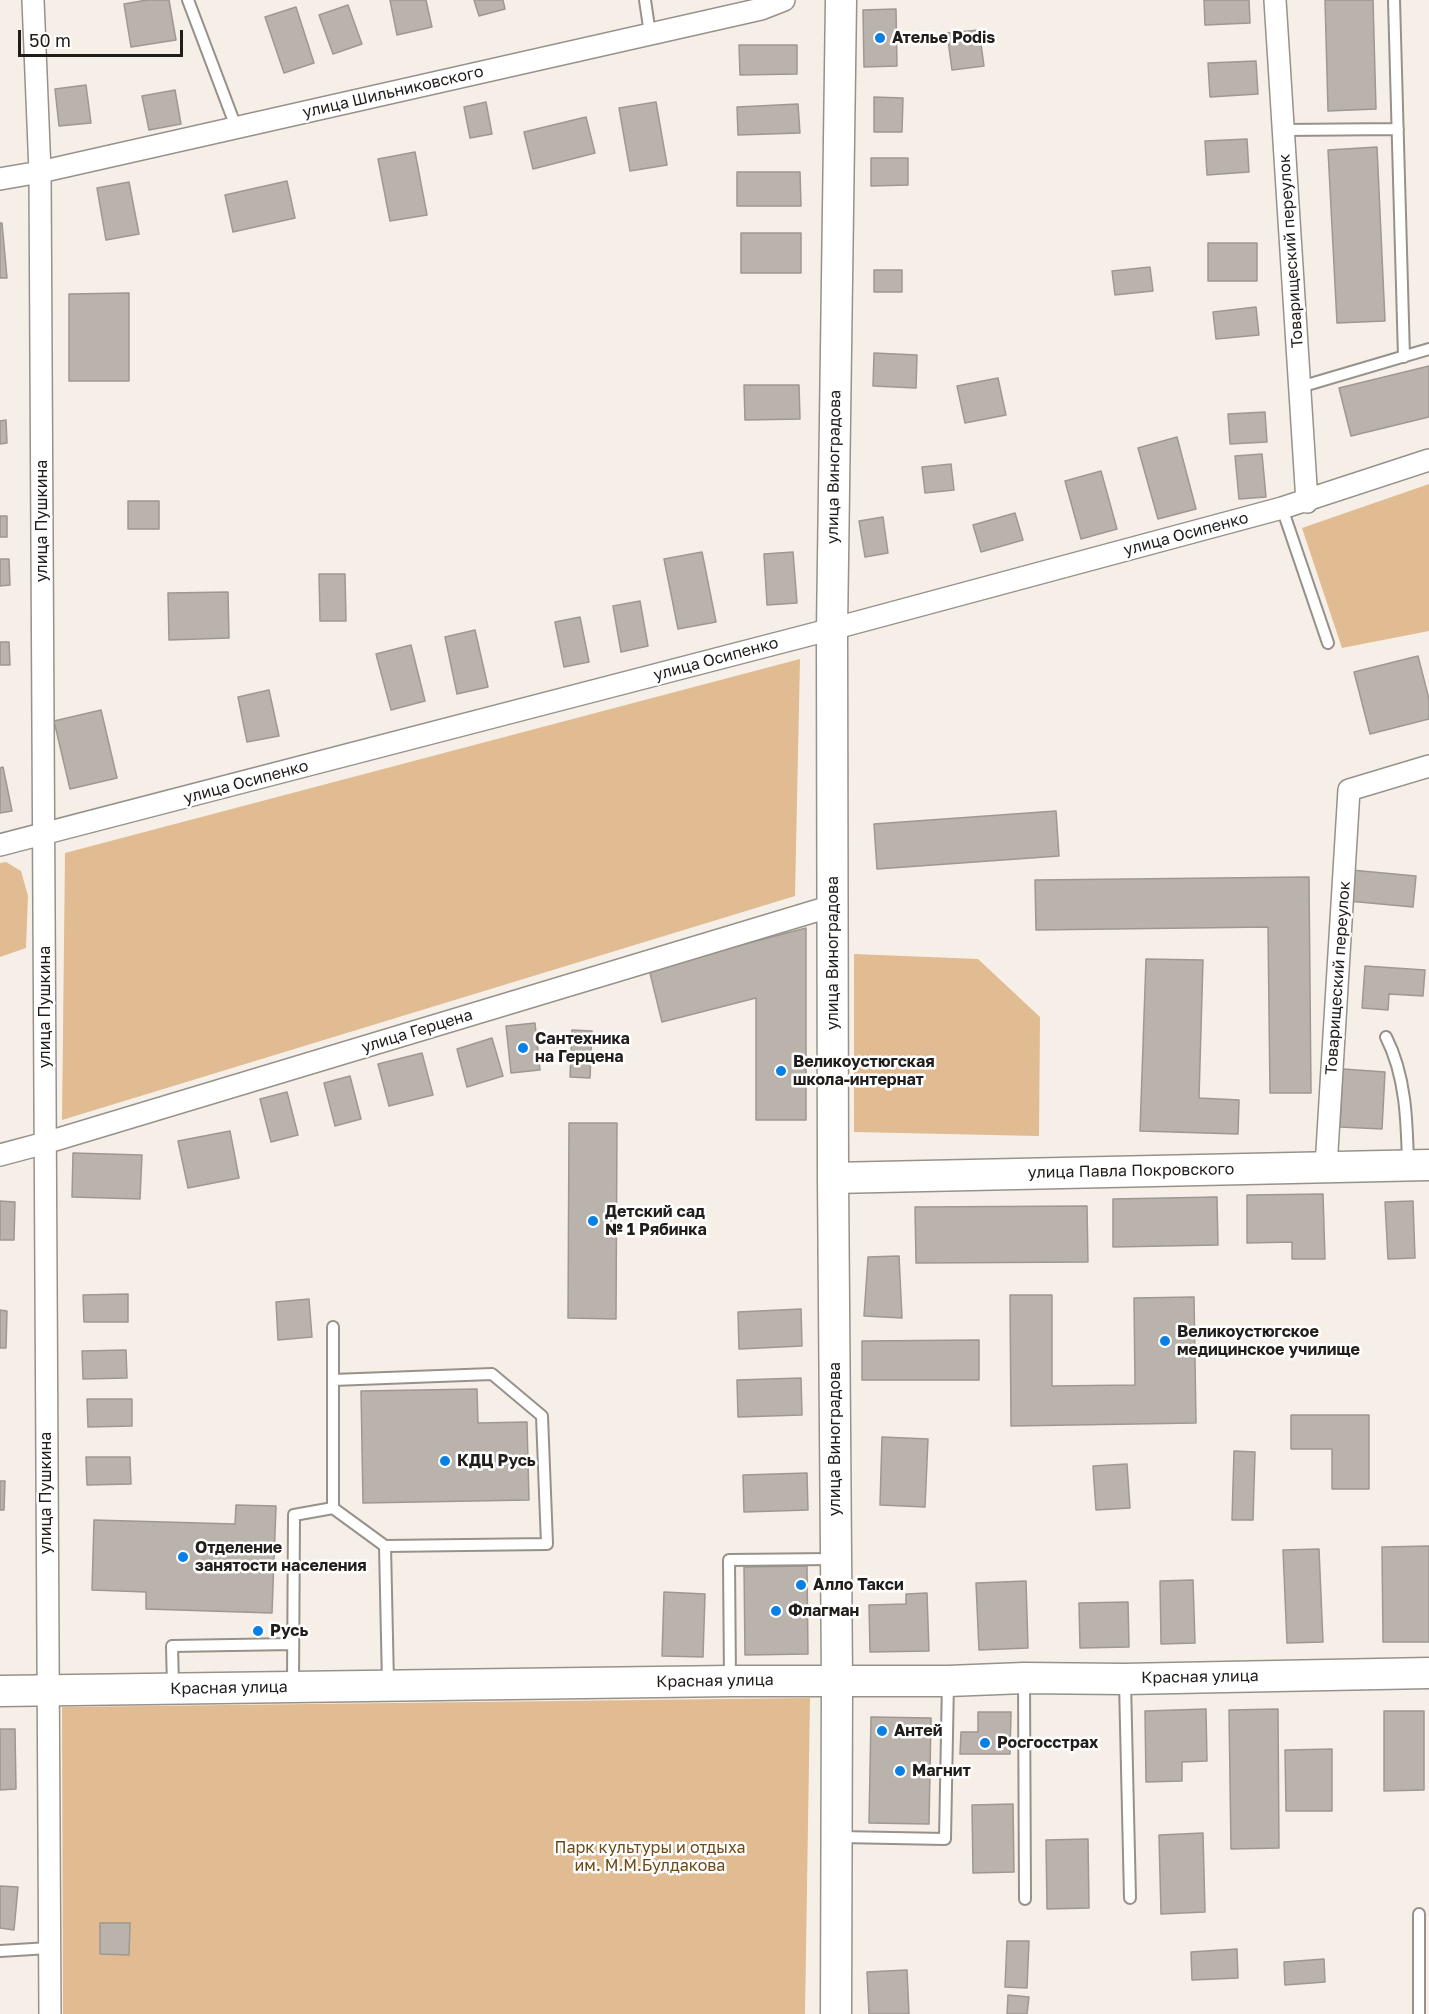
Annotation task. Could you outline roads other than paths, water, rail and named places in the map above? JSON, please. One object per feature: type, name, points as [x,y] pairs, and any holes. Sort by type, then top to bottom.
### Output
[{"type":"street","name":"улица Пушкина","points":[[33,0],[40,172],[50,2014]]},
{"type":"street","name":"улица Шильниковского","points":[[0,179],[40,172],[761,9],[784,0]]},
{"type":"street","name":"улица Виноградова","points":[[836,2014],[837,1680],[832,629],[841,0]]},
{"type":"street","name":"Товарищеский переулок","points":[[1275,0],[1307,502]]},
{"type":"street","name":"улица Осипенко","points":[[0,845],[832,629],[1307,502],[1429,460]]},
{"type":"street","name":"Товарищеский переулок","points":[[1326,1167],[1349,789],[1429,766]]},
{"type":"street","name":"улица Герцена","points":[[0,1155],[832,906]]},
{"type":"street","name":"улица Павла Покровского","points":[[833,1178],[1419,1165]]},
{"type":"street","name":"Красная улица","points":[[0,1691],[730,1681],[1124,1679],[1429,1673]]},
{"type":"lane","points":[[189,0],[236,127]]},
{"type":"lane","points":[[645,0],[651,34]]},
{"type":"lane","points":[[1394,0],[1404,357]]},
{"type":"lane","points":[[1283,130],[1398,129]]},
{"type":"lane","points":[[1300,387],[1429,349]]},
{"type":"lane","points":[[1282,508],[1328,644]]},
{"type":"lane","points":[[1386,1037],[1402,1085],[1407,1120],[1419,1165]]},
{"type":"lane","points":[[333,1327],[333,1508]]},
{"type":"lane","points":[[293,1687],[294,1515],[333,1508],[385,1546],[547,1544],[542,1416],[492,1374],[333,1380]]},
{"type":"lane","points":[[385,1546],[388,1686]]},
{"type":"lane","points":[[730,1681],[729,1560],[836,1560]]},
{"type":"lane","points":[[173,1689],[172,1646],[292,1644]]},
{"type":"lane","points":[[1024,1678],[1025,1899]]},
{"type":"lane","points":[[1124,1679],[1130,1898]]},
{"type":"lane","points":[[836,1837],[945,1839],[948,1681]]},
{"type":"lane","points":[[1419,1914],[1419,2014]]},
{"type":"lane","points":[[0,1951],[49,1948]]},
{"type":"place","name":"Ателье Podis","points":[[880,38]]},
{"type":"place","name":"Сантехника на Герцена","points":[[523,1048]]},
{"type":"place","name":"Великоустюгская школа-интернат","points":[[781,1071]]},
{"type":"place","name":"Детский сад № 1 Рябинка","points":[[593,1221]]},
{"type":"place","name":"Великоустюгское медицинское училище","points":[[1165,1341]]},
{"type":"place","name":"КДЦ Русь","points":[[445,1461]]},
{"type":"place","name":"Отделение занятости населения","points":[[183,1557]]},
{"type":"place","name":"Алло Такси","points":[[801,1585]]},
{"type":"place","name":"Флагман","points":[[776,1611]]},
{"type":"place","name":"Русь","points":[[258,1631]]},
{"type":"place","name":"Антей","points":[[882,1731]]},
{"type":"place","name":"Росгосстрах","points":[[985,1743]]},
{"type":"place","name":"Магнит","points":[[900,1771]]},
{"type":"park label","name":"Парк культуры и отдыха им. М.М.Булдакова","points":[[650,1857]]}]
